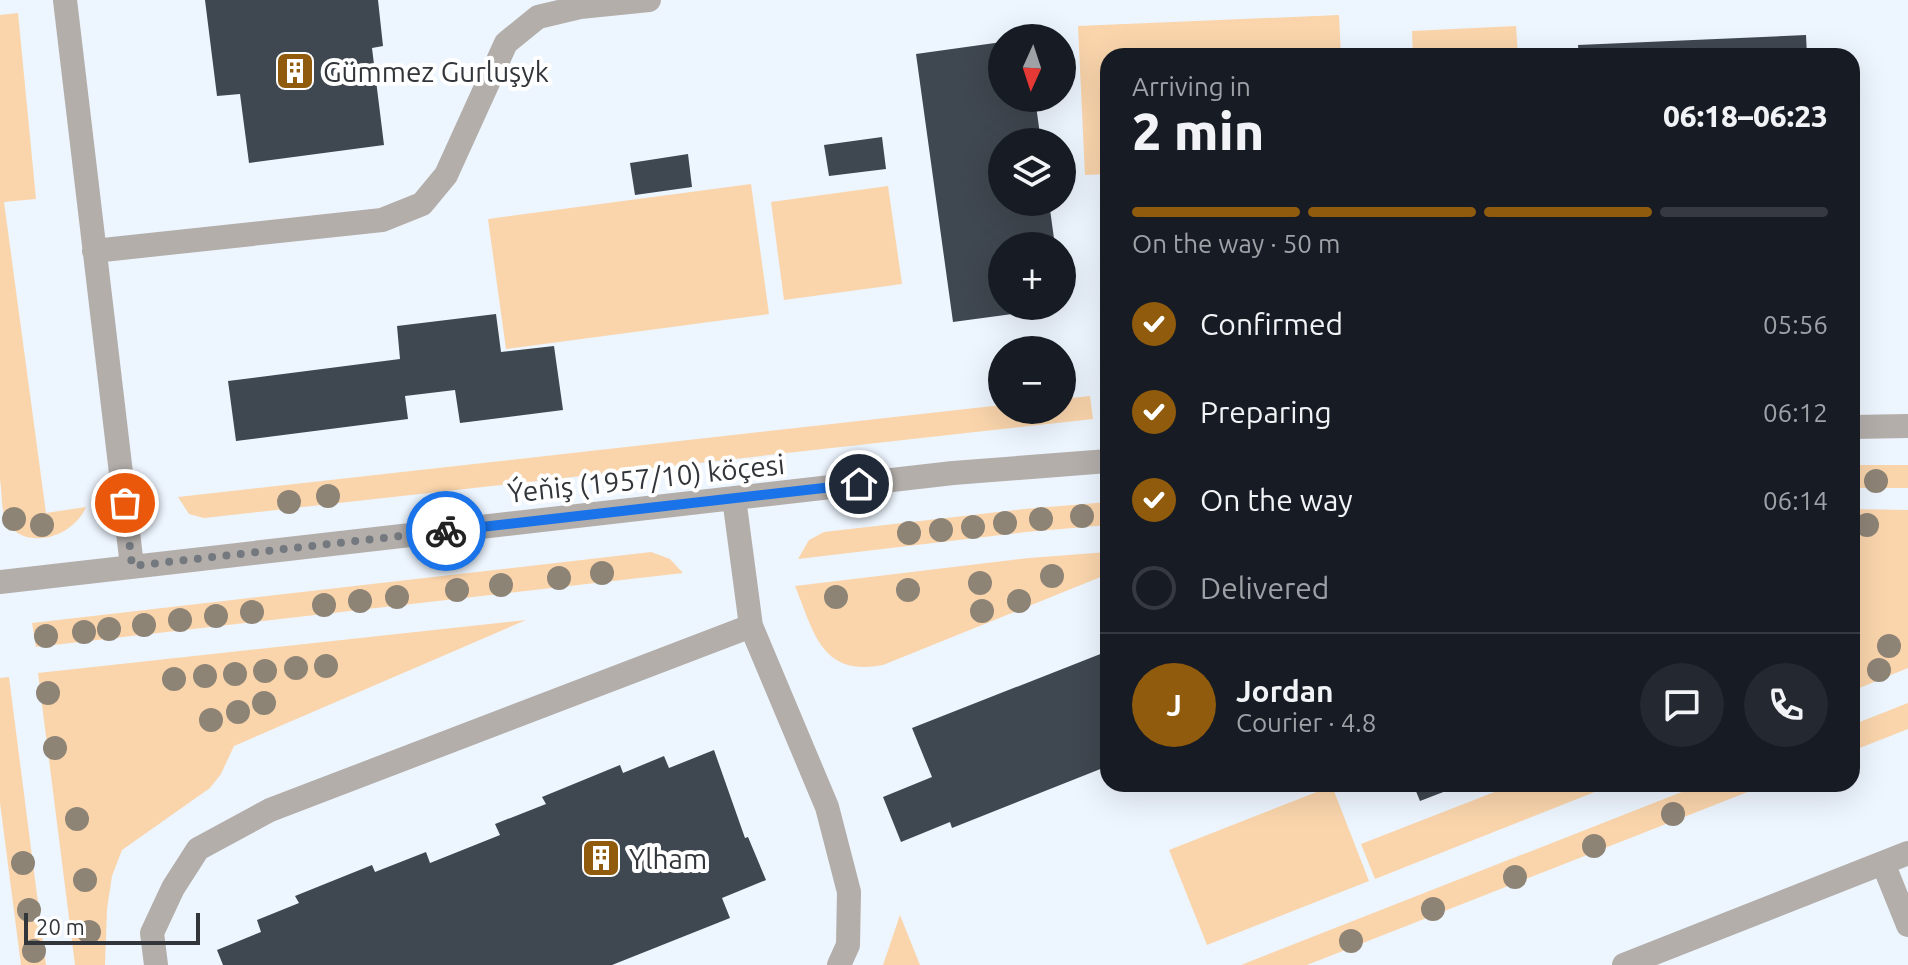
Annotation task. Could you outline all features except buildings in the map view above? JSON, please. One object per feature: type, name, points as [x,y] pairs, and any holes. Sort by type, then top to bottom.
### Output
[{"type":"street","points":[[65,0],[132,566]]},
{"type":"street","points":[[94,251],[382,220],[422,204],[446,175],[506,43],[538,17],[580,7],[649,0]]},
{"type":"street","points":[[1860,427],[1908,426]]},
{"type":"street","name":"Ýeňiş (1957/10) köçesi","points":[[0,582],[953,473],[1100,462]]},
{"type":"street","points":[[734,498],[751,626],[831,821],[849,892],[848,945],[839,965]]},
{"type":"street","points":[[156,965],[152,933],[173,888],[198,849],[270,810],[751,626]]},
{"type":"street","points":[[1624,965],[1908,853]]},
{"type":"street","points":[[1883,863],[1908,925]]},
{"type":"shaded area","points":[[18,13],[36,199],[4,202],[46,513],[86,507],[70,527],[46,538],[22,535],[12,529],[5,518],[0,480],[0,15]]},
{"type":"shaded area","points":[[1339,15],[1341,48],[1100,48],[1100,174],[1085,175],[1078,26]]},
{"type":"shaded area","points":[[1516,26],[1517,48],[1413,48],[1412,31]]},
{"type":"shaded area","points":[[751,184],[769,314],[506,349],[488,219]]},
{"type":"shaded area","points":[[888,186],[902,284],[784,300],[771,202]]},
{"type":"shaded area","points":[[1090,396],[1093,419],[1076,421],[1076,398]]},
{"type":"shaded area","points":[[988,407],[988,424],[1048,424],[204,518],[189,514],[178,497]]},
{"type":"shaded area","points":[[1860,465],[1908,465],[1908,488],[1860,488]]},
{"type":"shaded area","points":[[1100,503],[1100,526],[798,559],[809,540],[824,532]]},
{"type":"shaded area","points":[[1860,509],[1908,510],[1908,668],[1860,688]]},
{"type":"shaded area","points":[[651,552],[670,559],[683,573],[36,647],[32,623]]},
{"type":"shaded area","points":[[1100,553],[1100,577],[883,665],[862,667],[833,657],[815,634],[795,586]]},
{"type":"shaded area","points":[[526,620],[234,746],[221,774],[210,788],[122,850],[112,876],[107,909],[105,965],[75,965],[38,673]]},
{"type":"shaded area","points":[[9,677],[46,965],[21,965],[0,803],[0,678]]},
{"type":"shaded area","points":[[1908,703],[1908,729],[1860,748],[1860,722]]},
{"type":"shaded area","points":[[1317,792],[1334,792],[1369,881],[1207,945],[1169,850]]},
{"type":"shaded area","points":[[1494,792],[1595,792],[1375,879],[1361,844]]},
{"type":"shaded area","points":[[1682,792],[1748,792],[1307,965],[1241,965]]},
{"type":"shaded area","points":[[900,915],[920,965],[883,965]]},
{"type":"way so far","points":[[125,503],[132,566],[446,531]]},
{"type":"place","name":"Gümmez Gurluşyk","points":[[295,71]]},
{"type":"place","name":"Ylham","points":[[601,858]]},
{"type":"route","points":[[446,531],[859,484]]}]
